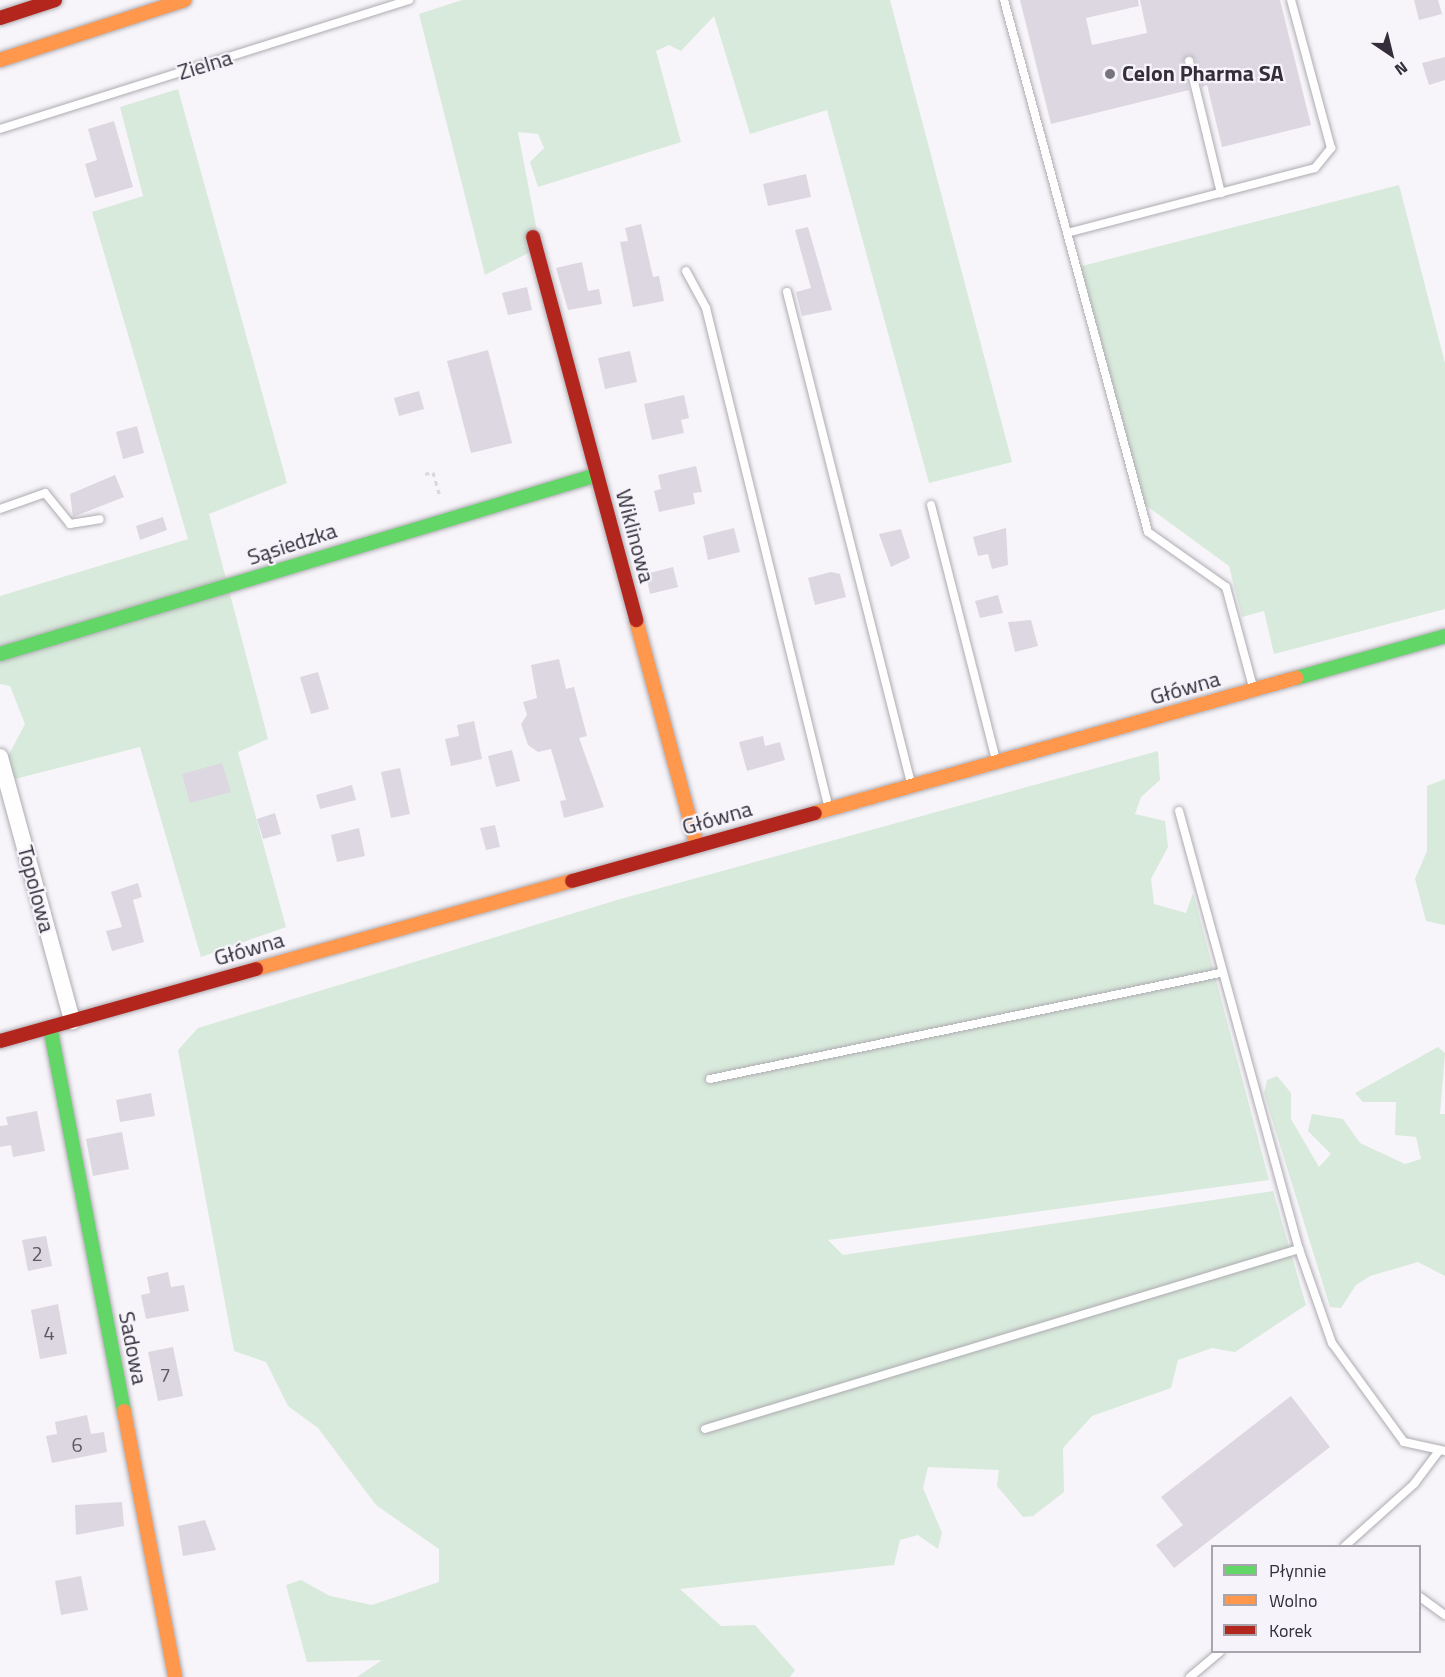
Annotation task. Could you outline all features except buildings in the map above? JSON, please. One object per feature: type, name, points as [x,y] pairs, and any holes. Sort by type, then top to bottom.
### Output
[{"type":"main road","points":[[0,18],[55,0]]},
{"type":"main road","points":[[0,60],[185,0]]},
{"type":"main road","name":"Wiklinowa","points":[[533,237],[697,846]]},
{"type":"main road","name":"Sąsiedzka","points":[[0,654],[456,513],[597,476]]},
{"type":"main road","name":"Główna","points":[[0,1041],[829,808],[997,764],[1445,636]]},
{"type":"main road","name":"Sadowa","points":[[50,1027],[175,1677]]},
{"type":"street","name":"Topolowa","points":[[0,757],[72,1021]]},
{"type":"lane","name":"Zielna","points":[[0,129],[409,0]]},
{"type":"lane","points":[[1004,0],[1148,532],[1226,587],[1254,690]]},
{"type":"lane","points":[[1067,233],[1315,168],[1331,148],[1291,0]]},
{"type":"lane","points":[[1189,61],[1221,193]]},
{"type":"lane","points":[[686,271],[706,308],[829,808]]},
{"type":"lane","points":[[787,292],[912,786]]},
{"type":"lane","points":[[0,509],[45,493],[70,524],[100,519]]},
{"type":"lane","points":[[931,505],[997,764]]},
{"type":"lane","points":[[1179,811],[1220,973],[1299,1249],[1332,1343],[1404,1442],[1442,1451],[1414,1484],[1348,1545]]},
{"type":"lane","points":[[710,1079],[1220,973]]},
{"type":"lane","points":[[705,1429],[1299,1249]]},
{"type":"lane","points":[[1421,1598],[1445,1615]]},
{"type":"lane","points":[[1190,1677],[1219,1653]]},
{"type":"path","points":[[425,474],[433,472],[441,500]]},
{"type":"green space","points":[[462,0],[890,0],[1012,462],[929,483],[827,110],[750,134],[714,16],[681,51],[669,45],[656,51],[681,142],[538,187],[530,162],[544,148],[538,134],[518,132],[540,247],[485,275],[419,14]]},
{"type":"green space","points":[[178,89],[287,483],[209,514],[268,739],[238,752],[286,927],[201,957],[140,747],[11,780],[6,760],[25,724],[10,686],[0,684],[0,596],[188,539],[92,212],[143,196],[120,107]]},
{"type":"green space","points":[[1399,185],[1445,363],[1445,609],[1274,654],[1264,611],[1242,617],[1229,566],[1144,504],[1074,268]]},
{"type":"green space","points":[[1158,751],[1160,780],[1141,797],[1135,814],[1165,821],[1168,847],[1151,879],[1154,904],[1186,913],[1193,893],[1269,1180],[828,1240],[843,1255],[1273,1191],[1306,1305],[1235,1352],[1212,1348],[1178,1360],[1171,1388],[1092,1416],[1063,1448],[1064,1492],[1033,1516],[1023,1517],[997,1486],[999,1470],[928,1467],[923,1488],[942,1533],[938,1549],[918,1535],[900,1540],[894,1565],[680,1589],[721,1626],[755,1625],[795,1670],[790,1677],[357,1677],[382,1660],[307,1662],[286,1585],[301,1580],[330,1596],[372,1605],[439,1582],[439,1549],[376,1505],[318,1428],[288,1406],[266,1362],[234,1351],[178,1050],[198,1028],[617,900]]},
{"type":"green space","points":[[1445,779],[1445,925],[1426,921],[1415,879],[1427,851],[1427,786]]},
{"type":"green space","points":[[1438,1047],[1445,1053],[1440,1114],[1445,1114],[1445,1276],[1418,1262],[1370,1276],[1356,1285],[1341,1308],[1330,1307],[1264,1093],[1267,1080],[1277,1076],[1291,1093],[1291,1119],[1319,1167],[1331,1154],[1308,1131],[1312,1114],[1343,1119],[1360,1143],[1405,1164],[1421,1159],[1416,1137],[1395,1135],[1396,1102],[1363,1102],[1355,1093]]},
{"type":"traffic: fast","points":[[0,654],[597,475]]},
{"type":"traffic: fast","points":[[1296,678],[1445,636]]},
{"type":"traffic: fast","points":[[50,1027],[124,1411]]},
{"type":"traffic: slow","points":[[0,60],[185,0]]},
{"type":"traffic: slow","points":[[636,620],[697,846]]},
{"type":"traffic: slow","points":[[815,813],[1296,678]]},
{"type":"traffic: slow","points":[[256,969],[572,881]]},
{"type":"traffic: slow","points":[[124,1411],[175,1677]]},
{"type":"traffic: jam","points":[[0,18],[55,0]]},
{"type":"traffic: jam","points":[[533,237],[636,620]]},
{"type":"traffic: jam","points":[[572,881],[815,813]]},
{"type":"traffic: jam","points":[[0,1041],[256,969]]},
{"type":"place","name":"Celon Pharma SA","points":[[1110,74]]}]
